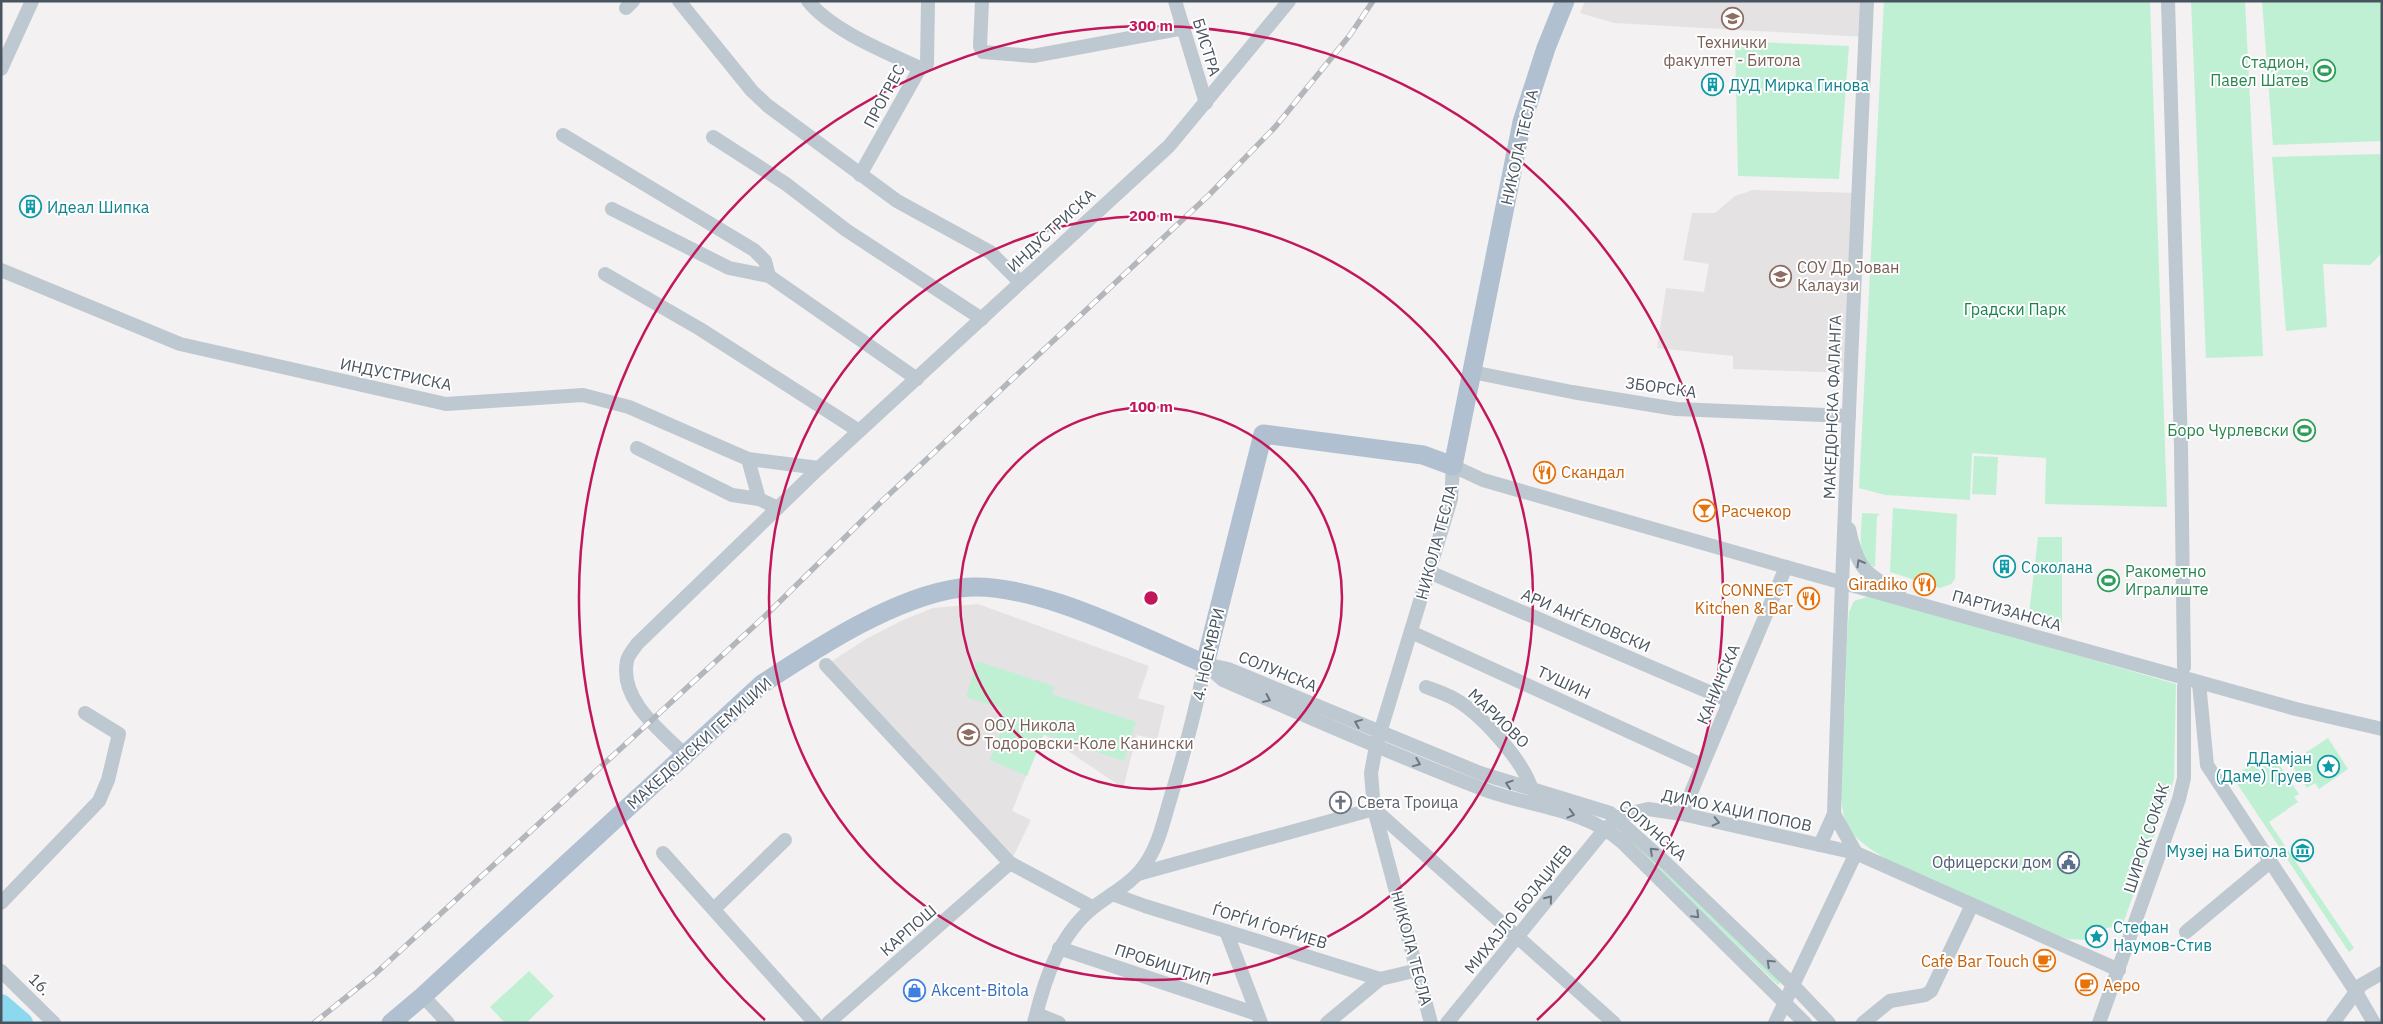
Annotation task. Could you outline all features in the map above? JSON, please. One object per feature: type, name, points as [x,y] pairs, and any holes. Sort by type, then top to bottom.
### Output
[{"type":"main road","name":"НИКОЛА ТЕСЛА","points":[[1454,466],[1522,122],[1546,48],[1565,1]]},
{"type":"main road","name":"4. НОЕМВРИ","points":[[1205,664],[1263,434],[1422,455],[1454,466]]},
{"type":"main road","name":"МАКЕДОНСКИ ГЕМИЏИИ","points":[[391,1023],[423,996],[762,684],[815,650],[885,612],[926,596],[960,588],[1001,589],[1052,600],[1205,664]]},
{"type":"street","points":[[1,69],[32,1]]},
{"type":"street","points":[[679,1],[752,91],[768,106],[897,201],[990,252],[1020,282]]},
{"type":"street","name":"ПРОГРЕС","points":[[808,1],[820,13],[863,42],[920,68],[860,175]]},
{"type":"street","points":[[920,68],[928,64],[928,1]]},
{"type":"street","points":[[982,1],[980,46],[983,52],[991,55],[1033,56],[1184,28]]},
{"type":"street","name":"БИСТРА","points":[[1175,1],[1206,103]]},
{"type":"street","name":"ИНДУСТРИСКА","points":[[685,755],[650,721],[634,698],[627,680],[627,660],[637,644],[819,468],[1169,146],[1289,1]]},
{"type":"street","name":"МАКЕДОНСКА ФАЛАНГА","points":[[1820,845],[1834,814],[1840,582],[1845,512],[1867,1]]},
{"type":"street","points":[[2168,1],[2181,446],[2184,667]]},
{"type":"street","points":[[564,135],[754,250],[766,261],[769,276]]},
{"type":"street","points":[[713,137],[786,184],[846,230],[982,319]]},
{"type":"street","points":[[612,209],[729,268],[769,276],[917,379]]},
{"type":"street","name":"ИНДУСТРИСКА","points":[[1,270],[180,344],[446,404],[583,395],[629,407],[748,459],[819,468]]},
{"type":"street","points":[[605,274],[700,329],[859,431]]},
{"type":"street","name":"ЗБОРСКА","points":[[1472,372],[1572,392],[1676,409],[1849,416]]},
{"type":"street","points":[[637,448],[732,495],[759,499],[778,508]]},
{"type":"street","points":[[748,459],[759,499]]},
{"type":"street","name":"ПАРТИЗАНСКА","points":[[1454,466],[1483,480],[1786,567],[2198,683],[2382,729]]},
{"type":"street","name":"НИКОЛА ТЕСЛА","points":[[1431,1023],[1374,809],[1371,773],[1376,746],[1451,499],[1454,466]]},
{"type":"street","points":[[1845,512],[1854,551],[1863,570],[1875,580],[1929,606]]},
{"type":"street","name":"КАНИНСКА","points":[[1682,814],[1786,567]]},
{"type":"street","name":"АРИ АНЃЕЛОВСКИ","points":[[1429,572],[1730,701]]},
{"type":"street","name":"ТУШИН","points":[[1411,632],[1702,765]]},
{"type":"street","name":"СОЛУНСКА","points":[[1205,664],[1228,669],[1480,773],[1532,790],[1596,807],[1618,818],[1793,985],[1829,1023]]},
{"type":"street","name":"СОЛУНСКА","points":[[1205,664],[1222,680],[1376,746],[1490,791],[1584,818],[1605,829],[1622,842],[1805,1023]]},
{"type":"street","name":"4. НОЕМВРИ","points":[[1036,1018],[1059,948],[1072,929],[1092,908],[1138,874],[1153,853],[1196,708],[1205,664]]},
{"type":"street","points":[[826,665],[1010,863],[1092,908]]},
{"type":"street","points":[[2198,683],[2207,765],[2356,992],[2374,1023]]},
{"type":"street","name":"ШИРОК СОКАК","points":[[2099,1023],[2179,799],[2184,778],[2184,686]]},
{"type":"street","name":"МАРИОВО","points":[[1426,687],[1452,697],[1474,714],[1518,760],[1532,790]]},
{"type":"street","points":[[1,903],[99,801],[108,780],[119,734],[84,713]]},
{"type":"street","points":[[1138,874],[1374,809],[1614,1023]]},
{"type":"street","name":"ДИМО ХАЏИ ПОПОВ","points":[[1618,818],[1633,811],[1648,809],[1682,814],[1820,845]]},
{"type":"street","points":[[1834,814],[1856,853]]},
{"type":"street","name":"МИХАЈЛО БОЈАЏИЕВ","points":[[1448,1023],[1605,829],[1618,818]]},
{"type":"street","points":[[714,909],[785,840]]},
{"type":"street","points":[[1820,845],[1856,853],[2119,970]]},
{"type":"street","points":[[663,853],[815,1023]]},
{"type":"street","points":[[1775,1023],[1856,853]]},
{"type":"street","points":[[2186,932],[2270,862]]},
{"type":"street","name":"КАРПОШ","points":[[828,1023],[1010,863]]},
{"type":"street","name":"ЃОРЃИ ЃОРЃИЕВ","points":[[1112,894],[1380,979]]},
{"type":"street","points":[[1864,1023],[1890,1001],[1924,996],[1931,991],[1972,905]]},
{"type":"street","points":[[1226,931],[1259,1018]]},
{"type":"street","name":"ПРОБИШТИП","points":[[1059,948],[1259,1018]]},
{"type":"street","points":[[1327,1023],[1380,979],[1418,970]]},
{"type":"street","name":"16.","points":[[1,971],[54,1023]]},
{"type":"street","points":[[2333,1023],[2365,982],[2382,973]]},
{"type":"street","points":[[423,996],[448,1023]]},
{"type":"street","points":[[1036,1018],[1059,1023]]},
{"type":"shaded area","name":"Технички факултет - Битола","points":[[1585,1],[1867,1],[1866,37],[1614,23],[1580,13]]},
{"type":"shaded area","name":"СОУ Др Јован Калаузи","points":[[1753,190],[1859,193],[1851,373],[1733,369],[1733,356],[1657,348],[1666,288],[1704,292],[1709,264],[1683,260],[1692,213],[1715,213],[1735,196]]},
{"type":"shaded area","name":"ООУ Никола Тодоровски-Коле Канински","points":[[978,604],[1149,666],[1138,698],[1165,706],[1157,740],[1137,735],[1123,788],[1043,734],[1012,811],[1031,820],[1010,863],[826,665],[866,639],[903,620],[933,608]]},
{"type":"green space","name":"Градски Парк","points":[[1884,1],[2150,1],[2167,507],[2045,504],[2046,458],[1972,453],[1970,500],[1885,495],[1859,488]]},
{"type":"green space","points":[[2191,1],[2245,1],[2263,356],[2206,358]]},
{"type":"green space","name":"Стадион, Павел Шатев","points":[[2262,1],[2382,1],[2382,141],[2273,145]]},
{"type":"green space","points":[[1735,41],[1849,46],[1839,179],[1738,176]]},
{"type":"green space","points":[[2382,154],[2382,253],[2370,265],[2323,264],[2327,327],[2286,331],[2272,157]]},
{"type":"green space","points":[[1974,456],[1998,457],[1996,495],[1972,494]]},
{"type":"green space","points":[[1893,508],[1957,514],[1955,579],[1951,584],[1940,588],[1890,572]]},
{"type":"green space","points":[[1862,513],[1880,514],[1877,516],[1875,567],[1869,564],[1862,551]]},
{"type":"green space","points":[[2038,537],[2062,537],[2062,623],[2029,614]]},
{"type":"green space","points":[[1867,597],[1911,607],[2176,684],[2174,779],[2124,921],[2113,927],[2092,931],[2089,940],[2068,939],[1984,906],[1914,874],[1884,858],[1861,842],[1848,827],[1841,801],[1840,785],[1848,624],[1849,612],[1854,601]]},
{"type":"green space","points":[[977,661],[1054,686],[1052,694],[1136,722],[1124,761],[1044,734],[1027,776],[990,760],[1001,731],[996,729],[1003,709],[966,697]]},
{"type":"green space","points":[[2328,738],[2348,769],[2319,789],[2315,783],[2307,788],[2290,763]]},
{"type":"green space","points":[[2272,754],[2299,794],[2294,797],[2298,802],[2269,822],[2354,948],[2349,952],[2232,776]]},
{"type":"green space","points":[[1631,837],[1781,982],[1778,985],[1628,840]]},
{"type":"green space","points":[[529,971],[554,996],[526,1023],[505,1023],[490,1007]]},
{"type":"waterway","points":[[1,1005],[22,1023]]},
{"type":"railway","points":[[314,1023],[375,974],[764,617],[881,502],[1209,195],[1276,126],[1350,35],[1373,1]]},
{"type":"place","name":"Технички факултет - Битола","points":[[1732,18]]},
{"type":"place","name":"Стадион, Павел Шатев","points":[[2325,71]]},
{"type":"place","name":"ДУД Мирка Гинова","points":[[1713,85]]},
{"type":"place","name":"Идеал Шипка","points":[[31,207]]},
{"type":"place","name":"СОУ Др Јован Калаузи","points":[[1781,276]]},
{"type":"place","name":"Боро Чурлевски","points":[[2305,430]]},
{"type":"place","name":"Скандал","points":[[1545,472]]},
{"type":"place","name":"Расчекор","points":[[1705,511]]},
{"type":"place","name":"Соколана","points":[[2005,567]]},
{"type":"place","name":"Ракометно Игралиште","points":[[2109,580]]},
{"type":"place","name":"Giradiko","points":[[1924,584]]},
{"type":"place","name":"CONNECT Kitchen & Bar","points":[[1809,599]]},
{"type":"place","name":"ООУ Никола Тодоровски-Коле Канински","points":[[968,734]]},
{"type":"place","name":"ДДамјан (Даме) Груев","points":[[2328,767]]},
{"type":"place","name":"Света Троица","points":[[1341,802]]},
{"type":"place","name":"Музеј на Битола","points":[[2303,851]]},
{"type":"place","name":"Офицерски дом","points":[[2068,862]]},
{"type":"place","name":"Стефан Наумов-Стив","points":[[2097,936]]},
{"type":"place","name":"Cafe Bar Touch","points":[[2045,961]]},
{"type":"place","name":"Аеро","points":[[2087,985]]},
{"type":"place","name":"Akcent-Bitola","points":[[915,990]]}]
